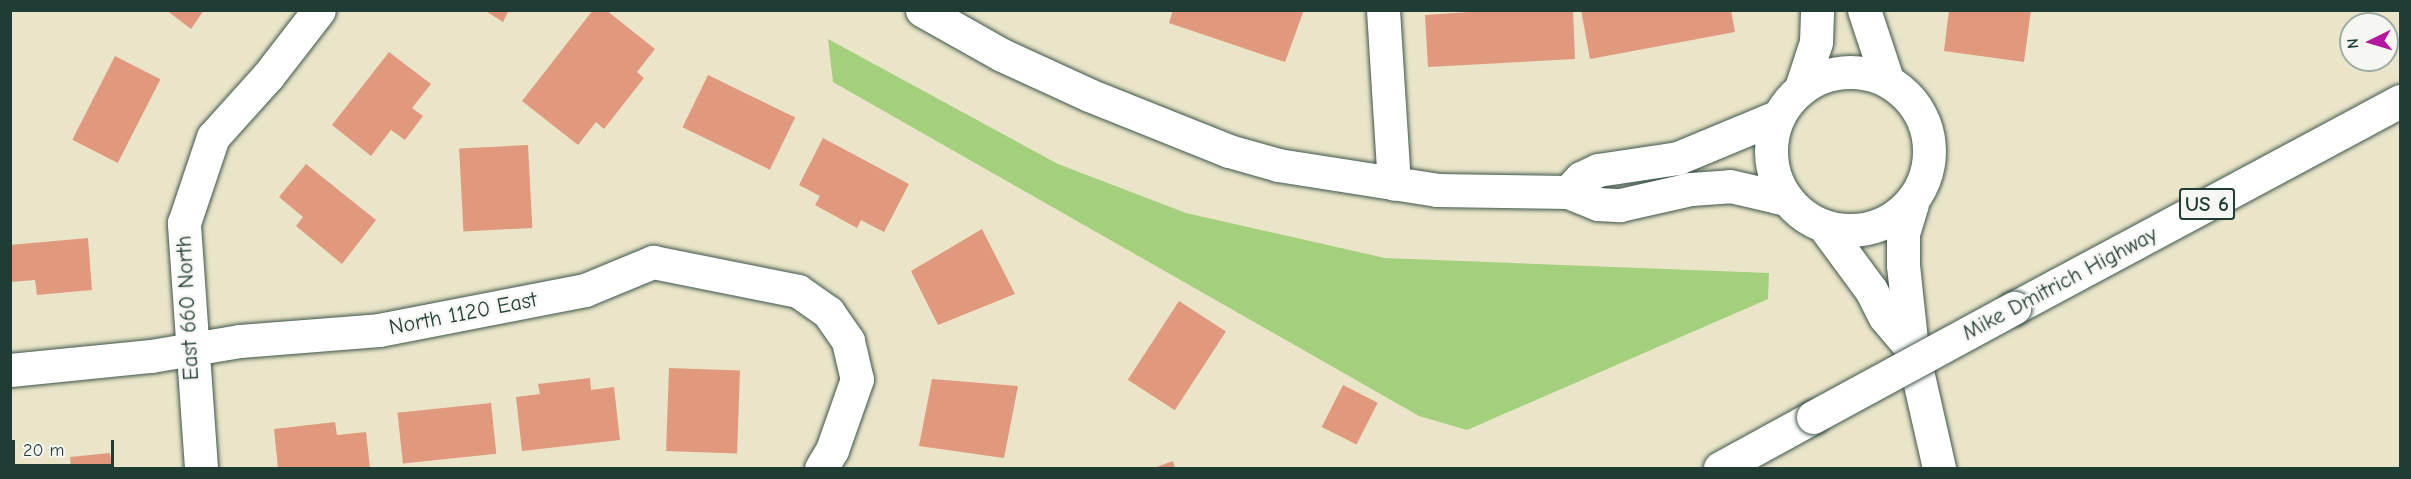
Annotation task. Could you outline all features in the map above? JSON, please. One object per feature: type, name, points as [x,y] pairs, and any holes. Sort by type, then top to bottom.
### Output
[{"type":"main road","name":"East 660 North","points":[[201,468],[184,223],[213,136],[268,76],[319,10]]},
{"type":"main road","points":[[922,10],[1002,55],[1089,95],[1228,151],[1300,169],[1394,184],[1490,192],[1568,192],[1582,201],[1620,206],[1714,187],[1744,188],[1786,199],[1826,229],[1871,290],[1885,317],[1912,349]]},
{"type":"main road","points":[[1383,10],[1394,184]]},
{"type":"main road","points":[[1786,199],[1771,160],[1779,116],[1801,88],[1816,42],[1817,10]]},
{"type":"main road","points":[[1864,10],[1887,79],[1915,106],[1924,123],[1928,156],[1922,185],[1912,204],[1904,233],[1903,265],[1912,349],[1939,468]]},
{"type":"main road","points":[[1801,88],[1825,77],[1846,73],[1887,79]]},
{"type":"main road","name":"Mike Dmitrich Highway","points":[[1720,468],[2400,100]]},
{"type":"main road","points":[[1568,192],[1581,178],[1598,170],[1678,158],[1779,116]]},
{"type":"main road","points":[[1826,229],[1867,228],[1886,222],[1912,204]]},
{"type":"main road","name":"North 1120 East","points":[[10,370],[152,356],[240,341],[379,330],[585,290],[653,262],[798,291],[828,312],[848,341],[857,379],[832,450],[821,468]]},
{"type":"green space","points":[[828,39],[1058,164],[1186,213],[1385,258],[1769,273],[1768,299],[1467,430],[1419,416],[833,82]]},
{"type":"building","points":[[166,10],[204,10],[191,29]]},
{"type":"building","points":[[484,10],[509,10],[503,22]]},
{"type":"building","points":[[593,10],[606,10],[655,49],[637,72],[644,78],[604,129],[596,122],[578,145],[522,101]]},
{"type":"building","points":[[1173,10],[1304,10],[1285,62],[1169,23]]},
{"type":"building","points":[[1499,10],[1573,10],[1575,59],[1428,67],[1425,15]]},
{"type":"building","points":[[1581,10],[1731,10],[1735,32],[1590,59]]},
{"type":"building","points":[[1949,10],[2031,10],[2024,62],[1944,51]]},
{"type":"building","points":[[389,52],[431,84],[412,108],[423,116],[405,140],[391,130],[371,156],[332,125]]},
{"type":"building","points":[[115,56],[160,79],[118,163],[72,140]]},
{"type":"building","points":[[708,75],[795,118],[770,170],[683,127]]},
{"type":"building","points":[[823,138],[909,184],[884,232],[861,220],[857,228],[815,205],[820,196],[799,185]]},
{"type":"building","points":[[528,145],[532,228],[463,231],[459,149]]},
{"type":"building","points":[[306,164],[376,220],[342,264],[296,226],[303,217],[279,197]]},
{"type":"building","points":[[982,229],[1015,294],[938,325],[911,271]]},
{"type":"building","points":[[88,238],[92,290],[37,295],[35,280],[10,282],[10,245]]},
{"type":"building","points":[[1179,301],[1226,331],[1175,410],[1128,380]]},
{"type":"building","points":[[669,368],[740,370],[737,453],[666,451]]},
{"type":"building","points":[[590,378],[591,390],[614,387],[620,440],[522,451],[516,397],[540,394],[538,384]]},
{"type":"building","points":[[932,379],[1018,386],[1004,458],[919,446]]},
{"type":"building","points":[[1343,385],[1378,403],[1356,445],[1322,427]]},
{"type":"building","points":[[491,403],[496,454],[403,464],[398,413]]},
{"type":"building","points":[[335,422],[337,435],[366,432],[370,468],[278,468],[274,429]]},
{"type":"building","points":[[110,453],[112,468],[71,468],[70,457]]},
{"type":"building","points":[[1173,461],[1175,468],[1154,468]]}]
